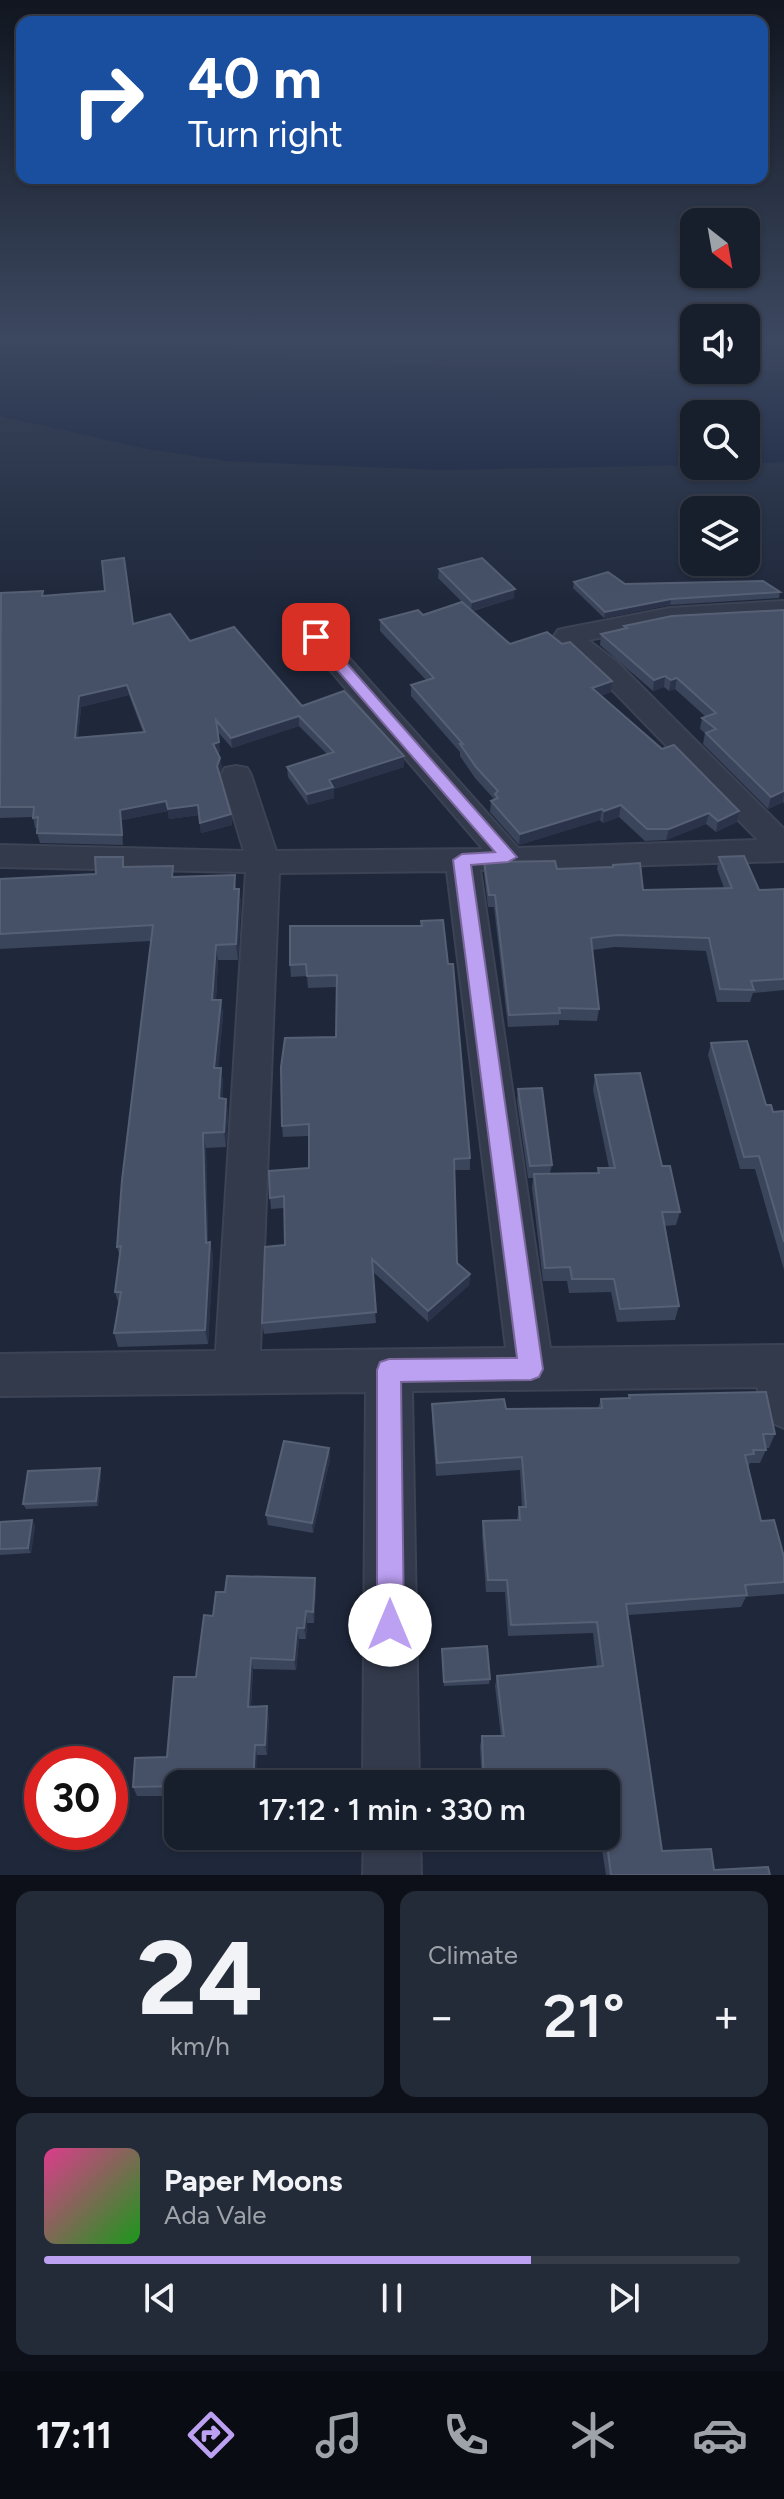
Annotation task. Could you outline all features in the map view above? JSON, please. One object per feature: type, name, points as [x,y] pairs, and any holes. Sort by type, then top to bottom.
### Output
[{"type":"street","points":[[784,609],[670,616],[567,636],[607,668],[784,849]]},
{"type":"street","points":[[316,637],[508,857]]},
{"type":"street","points":[[236,775],[263,862],[237,1373]]},
{"type":"street","points":[[0,856],[263,862],[462,860],[784,849]]},
{"type":"street","points":[[462,860],[531,1369]]},
{"type":"street","points":[[0,1375],[531,1369],[781,1379]]},
{"type":"street","points":[[389,1370],[391,1770]]},
{"type":"street","points":[[392,1850],[392,1875]]},
{"type":"water","points":[[55,428],[680,428],[680,465],[441,470],[226,461],[142,448]]},
{"type":"water","points":[[760,428],[784,428],[784,462],[760,463]]},
{"type":"building","points":[[124,558],[133,624],[170,614],[190,641],[234,627],[302,706],[344,691],[404,756],[329,780],[333,787],[307,794],[287,767],[334,752],[299,716],[231,738],[216,720],[219,742],[213,744],[220,758],[217,766],[231,814],[200,823],[198,805],[168,809],[166,801],[120,810],[122,835],[37,833],[38,817],[33,818],[34,807],[0,807],[1,593],[43,591],[42,596],[105,591],[102,561]],"holes":[[[127,685],[145,732],[75,738],[79,696]]]},
{"type":"building","points":[[482,558],[515,589],[472,602],[439,569]]},
{"type":"building","points":[[608,572],[625,584],[763,581],[780,592],[671,599],[605,612],[574,582]]},
{"type":"building","points":[[462,602],[510,644],[547,632],[562,644],[570,642],[612,681],[592,688],[662,749],[674,745],[739,811],[718,821],[709,813],[669,829],[647,829],[621,805],[520,834],[491,801],[498,798],[495,794],[498,791],[476,767],[460,744],[463,744],[411,685],[434,678],[380,620],[418,610],[423,615]]},
{"type":"building","points":[[784,610],[784,791],[771,797],[706,733],[716,729],[702,718],[716,713],[677,678],[671,680],[665,676],[654,680],[601,634],[672,616]]},
{"type":"building","points":[[744,856],[759,890],[784,889],[784,979],[751,981],[754,990],[720,989],[709,938],[617,935],[591,938],[599,1009],[559,1008],[560,1013],[509,1015],[495,895],[489,895],[484,862],[555,861],[557,869],[640,863],[643,890],[732,888],[719,857]]},
{"type":"building","points":[[95,857],[123,857],[123,867],[173,866],[172,877],[235,875],[234,889],[239,889],[236,944],[216,945],[212,1000],[221,1000],[214,1068],[221,1068],[219,1098],[226,1099],[224,1132],[203,1133],[206,1243],[210,1242],[205,1330],[114,1333],[121,1292],[115,1292],[121,1246],[117,1247],[122,1180],[153,925],[0,934],[0,879],[96,874]]},
{"type":"building","points":[[443,920],[448,964],[453,964],[470,1158],[454,1159],[457,1263],[470,1274],[428,1311],[372,1259],[376,1312],[262,1323],[265,1247],[285,1245],[284,1196],[270,1198],[269,1171],[309,1168],[309,1124],[282,1126],[281,1067],[285,1038],[336,1037],[337,975],[307,976],[306,964],[290,965],[290,926],[422,926],[421,921]]},
{"type":"building","points":[[747,1041],[766,1105],[771,1105],[773,1112],[784,1111],[784,1242],[759,1156],[744,1157],[711,1043]]},
{"type":"building","points":[[640,1073],[662,1166],[670,1166],[680,1212],[662,1212],[679,1306],[620,1309],[614,1279],[572,1279],[570,1267],[545,1268],[534,1174],[599,1173],[598,1168],[615,1168],[595,1075]]},
{"type":"building","points":[[542,1088],[552,1165],[530,1166],[518,1089]]},
{"type":"building","points":[[766,1392],[775,1434],[763,1434],[766,1450],[753,1450],[754,1454],[745,1455],[761,1521],[774,1520],[784,1557],[784,1582],[745,1585],[747,1595],[626,1604],[662,1851],[711,1849],[714,1870],[768,1867],[770,1875],[611,1875],[608,1850],[620,1850],[620,1770],[483,1770],[482,1736],[504,1736],[497,1676],[603,1666],[597,1622],[511,1625],[507,1580],[488,1580],[483,1521],[520,1520],[519,1507],[526,1507],[522,1457],[437,1463],[432,1404],[504,1399],[506,1409],[602,1408],[601,1399],[630,1398],[629,1395]]},
{"type":"building","points":[[284,1441],[329,1448],[312,1523],[266,1515]]},
{"type":"building","points":[[100,1468],[96,1501],[23,1504],[28,1471]]},
{"type":"building","points":[[32,1520],[28,1548],[0,1549],[0,1522]]},
{"type":"building","points":[[227,1576],[315,1578],[313,1612],[306,1611],[304,1628],[297,1628],[294,1660],[251,1658],[248,1707],[267,1706],[265,1745],[255,1745],[254,1770],[164,1770],[164,1786],[133,1787],[135,1758],[167,1757],[174,1677],[196,1677],[204,1615],[213,1616],[216,1592],[225,1592]]},
{"type":"building","points":[[487,1646],[490,1679],[444,1682],[442,1649]]},
{"type":"route","points":[[316,637],[508,857],[462,860],[531,1369],[389,1370],[390,1625]]}]
